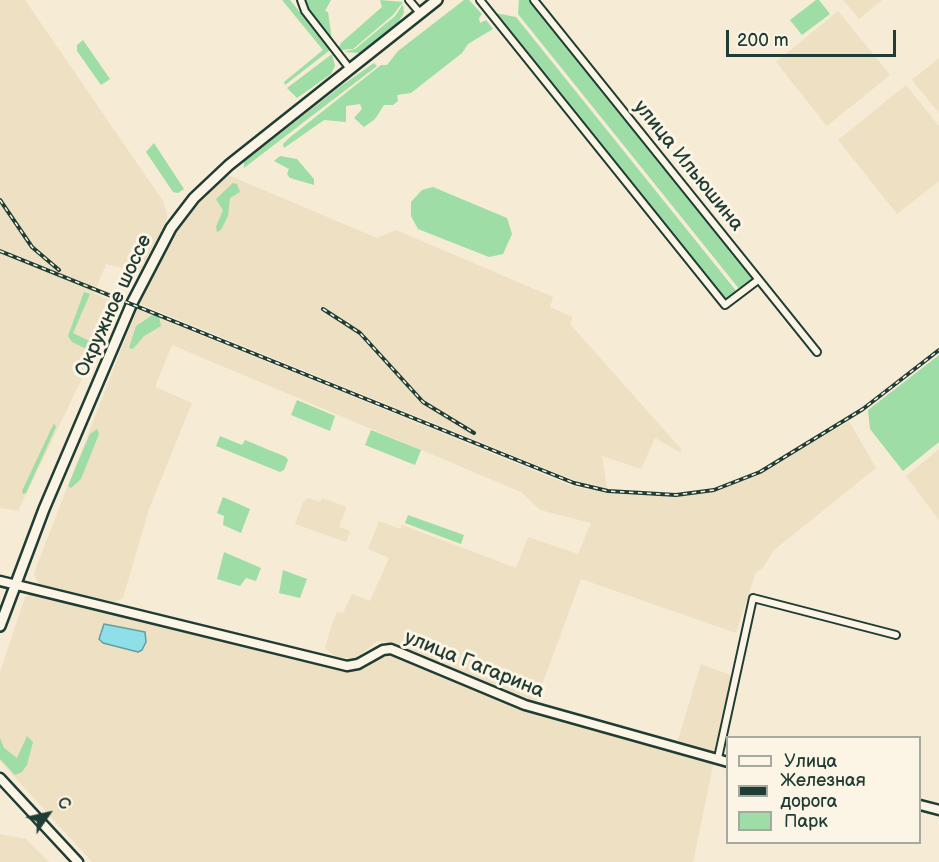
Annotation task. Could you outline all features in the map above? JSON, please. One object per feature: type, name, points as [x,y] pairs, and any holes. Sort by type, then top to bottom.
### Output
[{"type":"main road","name":"Окружное шоссе","points":[[0,626],[14,584],[127,313],[150,264],[171,228],[194,198],[216,176],[437,0]]},
{"type":"street","points":[[301,0],[304,11],[350,69]]},
{"type":"street","points":[[409,0],[420,13]]},
{"type":"street","points":[[480,0],[725,305],[758,280]]},
{"type":"street","name":"улица Ильюшина","points":[[534,0],[817,352]]},
{"type":"street","name":"улица Гагарина","points":[[0,581],[346,666],[355,665],[383,650],[391,649],[525,705],[567,719],[726,761]]},
{"type":"street","points":[[718,758],[753,598],[896,635]]},
{"type":"street","points":[[0,778],[78,862]]},
{"type":"street","points":[[921,805],[939,810]]},
{"type":"shaded area","points":[[0,0],[25,0],[163,201],[167,214],[167,220],[139,272],[106,264],[94,293],[118,304],[18,511],[0,508]]},
{"type":"shaded area","points":[[843,0],[882,0],[859,19]]},
{"type":"shaded area","points":[[838,11],[890,75],[827,126],[776,62]]},
{"type":"shaded area","points":[[939,58],[939,113],[912,80]]},
{"type":"shaded area","points":[[906,85],[939,126],[939,181],[897,214],[838,140]]},
{"type":"shaded area","points":[[228,175],[377,238],[396,230],[553,297],[550,307],[573,317],[570,324],[682,450],[679,452],[655,438],[641,469],[602,456],[607,488],[574,480],[140,304],[156,267],[176,232],[202,199]]},
{"type":"shaded area","points":[[137,309],[572,486],[607,493],[675,497],[714,492],[760,474],[849,421],[876,468],[774,550],[763,568],[756,572],[736,633],[581,579],[534,707],[386,642],[377,641],[355,659],[336,657],[325,648],[331,627],[337,612],[343,613],[352,594],[370,601],[389,558],[368,549],[379,521],[400,529],[402,525],[516,568],[528,537],[578,554],[591,523],[540,510],[521,492],[172,345],[155,387],[192,403],[149,509],[123,598],[113,603],[39,584],[34,575],[35,570]]},
{"type":"shaded area","points":[[939,449],[939,520],[906,476]]},
{"type":"shaded area","points":[[308,498],[320,502],[322,498],[347,507],[339,527],[350,531],[346,542],[295,524],[303,502]]},
{"type":"shaded area","points":[[35,593],[350,671],[384,654],[392,653],[518,709],[714,761],[693,862],[92,862],[0,761],[0,672],[25,597]]},
{"type":"shaded area","points":[[701,664],[733,676],[715,755],[677,743]]},
{"type":"shaded area","points":[[0,834],[26,839],[49,862],[0,862]]},
{"type":"green space","points":[[282,0],[290,0],[330,50],[285,85],[284,82],[323,50]]},
{"type":"green space","points":[[306,0],[331,0],[325,11],[328,12],[332,40],[307,8]]},
{"type":"green space","points":[[380,0],[403,2],[393,15],[353,49],[341,50],[339,47],[341,43],[382,7]]},
{"type":"green space","points":[[464,0],[469,0],[482,14],[479,18],[480,23],[486,20],[493,29],[468,44],[462,53],[411,93],[397,95],[398,101],[393,105],[384,105],[375,119],[364,127],[354,118],[362,109],[360,104],[346,106],[346,122],[324,120],[284,148],[283,144],[289,138],[381,65],[387,65],[398,51]]},
{"type":"green space","points":[[519,0],[529,0],[754,279],[740,290],[518,14]]},
{"type":"green space","points":[[819,0],[830,14],[802,35],[790,20]]},
{"type":"green space","points":[[403,4],[404,13],[397,24],[359,53],[344,52],[355,49],[395,16]]},
{"type":"green space","points":[[495,13],[516,17],[737,292],[727,300]]},
{"type":"green space","points":[[83,40],[110,79],[101,85],[77,51],[77,45]]},
{"type":"green space","points":[[332,54],[335,66],[331,74],[297,98],[287,88]]},
{"type":"green space","points":[[374,63],[377,66],[244,168],[244,162]]},
{"type":"green space","points":[[154,143],[184,189],[178,193],[173,192],[146,152]]},
{"type":"green space","points":[[280,156],[297,159],[314,179],[314,185],[290,178],[287,174],[289,169],[274,161]]},
{"type":"green space","points":[[233,183],[237,184],[240,192],[230,198],[228,216],[221,230],[217,232],[216,227],[223,210],[216,199]]},
{"type":"green space","points":[[433,187],[507,218],[512,234],[503,254],[489,257],[418,229],[411,216],[411,202],[422,190]]},
{"type":"green space","points":[[84,292],[90,294],[73,333],[102,347],[92,365],[95,353],[72,342],[68,336]]},
{"type":"green space","points":[[154,314],[159,316],[161,326],[144,336],[133,349],[129,348],[136,326]]},
{"type":"green space","points":[[939,355],[939,442],[903,471],[870,429],[868,410]]},
{"type":"green space","points":[[297,400],[335,416],[330,431],[291,415]]},
{"type":"green space","points":[[54,423],[56,427],[26,493],[23,494],[22,491]]},
{"type":"green space","points":[[97,429],[99,434],[81,479],[71,488],[68,486],[90,434]]},
{"type":"green space","points":[[371,430],[421,450],[415,465],[365,445]]},
{"type":"green space","points":[[220,436],[242,445],[245,440],[286,457],[288,460],[284,470],[280,472],[216,446]]},
{"type":"green space","points":[[223,497],[250,509],[241,533],[223,525],[224,516],[217,513]]},
{"type":"green space","points":[[408,515],[464,535],[461,544],[405,523]]},
{"type":"green space","points":[[224,552],[261,568],[256,581],[246,578],[240,586],[217,579]]},
{"type":"green space","points":[[283,570],[307,579],[300,598],[279,593]]},
{"type":"green space","points":[[27,736],[33,742],[27,765],[22,772],[15,775],[0,759],[0,738],[4,748],[17,758]]},
{"type":"water","points":[[104,624],[145,632],[146,642],[142,650],[138,652],[103,643],[99,639]]},
{"type":"railway","points":[[0,200],[32,247],[59,270]]},
{"type":"railway","points":[[0,251],[574,483],[608,491],[676,495],[714,490],[760,472],[863,409],[939,350]]},
{"type":"railway","points":[[323,309],[360,333],[423,402],[474,433]]}]
